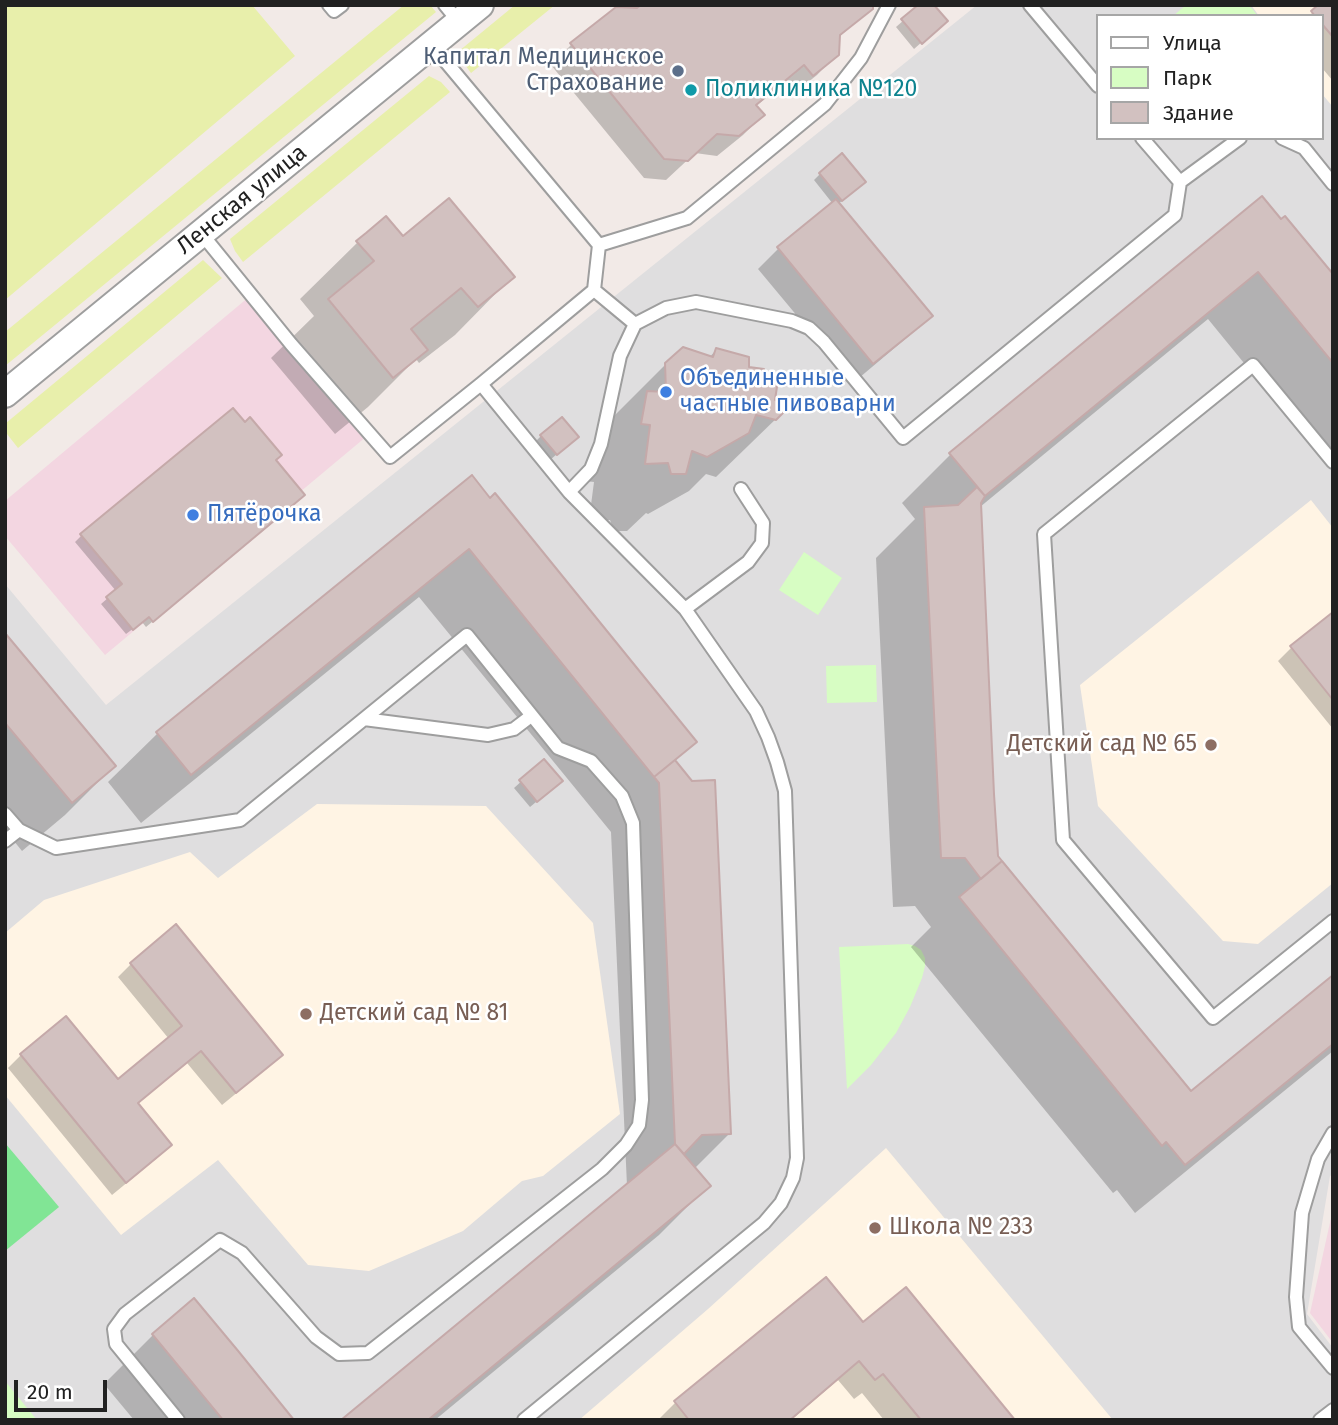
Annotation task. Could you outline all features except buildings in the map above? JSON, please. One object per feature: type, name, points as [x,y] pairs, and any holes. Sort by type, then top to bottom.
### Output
[{"type":"street","name":"Ленская улица","points":[[5,394],[431,44],[452,14],[480,5]]},
{"type":"lane","points":[[329,5],[334,11],[342,5]]},
{"type":"lane","points":[[599,245],[687,218],[804,122],[825,104],[861,58],[889,5]]},
{"type":"lane","points":[[1036,7],[1096,83]]},
{"type":"lane","points":[[201,233],[291,344],[390,457],[481,384],[594,290],[599,245],[431,44]]},
{"type":"lane","points":[[1144,140],[1180,182]]},
{"type":"lane","points":[[569,492],[591,468],[601,444],[620,356],[635,324],[666,308],[696,302],[792,321],[809,328],[824,342],[903,438],[1175,215],[1180,182],[1237,140]]},
{"type":"lane","points":[[1286,140],[1304,148],[1333,184]]},
{"type":"lane","points":[[594,290],[635,324]]},
{"type":"lane","points":[[1333,461],[1253,365],[1044,534],[1063,840],[1213,1018],[1333,921]]},
{"type":"lane","points":[[481,384],[569,492],[685,609],[756,711],[773,750],[785,791],[797,1158],[793,1178],[781,1203],[764,1223],[524,1420]]},
{"type":"lane","points":[[685,609],[748,562],[762,542],[764,523],[741,489]]},
{"type":"lane","points":[[5,814],[19,830],[56,848],[240,820],[467,635],[558,748],[591,761],[622,796],[633,823],[642,1100],[639,1125],[626,1145],[602,1169],[368,1353],[339,1354],[316,1337],[242,1253],[219,1240],[125,1314],[114,1329],[116,1344],[178,1420]]},
{"type":"lane","points":[[364,719],[488,735],[514,729],[531,716]]},
{"type":"lane","points":[[5,841],[19,830]]},
{"type":"lane","points":[[1333,1133],[1318,1159],[1302,1213],[1296,1297],[1299,1327],[1333,1368]]},
{"type":"lane","points":[[1320,1420],[1333,1410]]},
{"type":"shaded area","points":[[977,5],[1333,5],[1333,1174],[1330,1176],[1307,1314],[1333,1348],[1333,1420],[5,1420],[5,584],[106,705]]},
{"type":"shaded area","points":[[1251,5],[1333,5],[1333,107],[1324,96],[1324,14],[1258,14]]},
{"type":"shaded area","points":[[256,291],[373,431],[105,655],[5,536],[5,501]]},
{"type":"shaded area","name":"Детский сад № 65","points":[[1311,500],[1333,528],[1333,883],[1258,944],[1223,941],[1098,806],[1080,685]]},
{"type":"shaded area","name":"Детский сад № 81","points":[[317,804],[486,806],[593,923],[620,1114],[543,1176],[522,1181],[463,1231],[369,1271],[308,1265],[218,1160],[121,1235],[5,1095],[5,933],[44,900],[190,852],[218,878]]},
{"type":"shaded area","name":"Школа № 233","points":[[886,1148],[1113,1420],[579,1420],[708,1309]]},
{"type":"shaded area","points":[[1333,1209],[1333,1343],[1310,1313]]},
{"type":"green space","points":[[5,5],[252,5],[295,56],[5,300]]},
{"type":"green space","points":[[404,5],[430,5],[436,12],[5,366],[5,332]]},
{"type":"green space","points":[[515,5],[555,5],[471,73],[459,51]]},
{"type":"green space","points":[[1186,5],[1249,5],[1256,14],[1175,14]]},
{"type":"green space","points":[[429,76],[441,82],[450,92],[243,262],[230,239]]},
{"type":"green space","points":[[203,260],[222,278],[18,448],[7,434],[6,423]]},
{"type":"green space","points":[[804,552],[842,578],[818,615],[779,590]]},
{"type":"green space","points":[[876,665],[877,702],[827,703],[826,666]]},
{"type":"green space","points":[[908,944],[921,950],[925,958],[922,978],[910,1007],[896,1033],[871,1065],[847,1089],[839,947]]},
{"type":"green space","points":[[5,1143],[59,1207],[5,1251]]},
{"type":"green space","points":[[5,1381],[37,1420],[5,1420]]},
{"type":"place","name":"Капитал Медицинское Страхование","points":[[678,71]]},
{"type":"place","name":"Поликлиника №120","points":[[691,90]]},
{"type":"place","name":"Объединенные частные пивоварни","points":[[666,392]]},
{"type":"place","name":"Пятёрочка","points":[[193,515]]},
{"type":"place","name":"Детский сад № 65","points":[[1211,745]]},
{"type":"place","name":"Детский сад № 81","points":[[306,1014]]},
{"type":"place","name":"Школа № 233","points":[[875,1228]]}]
